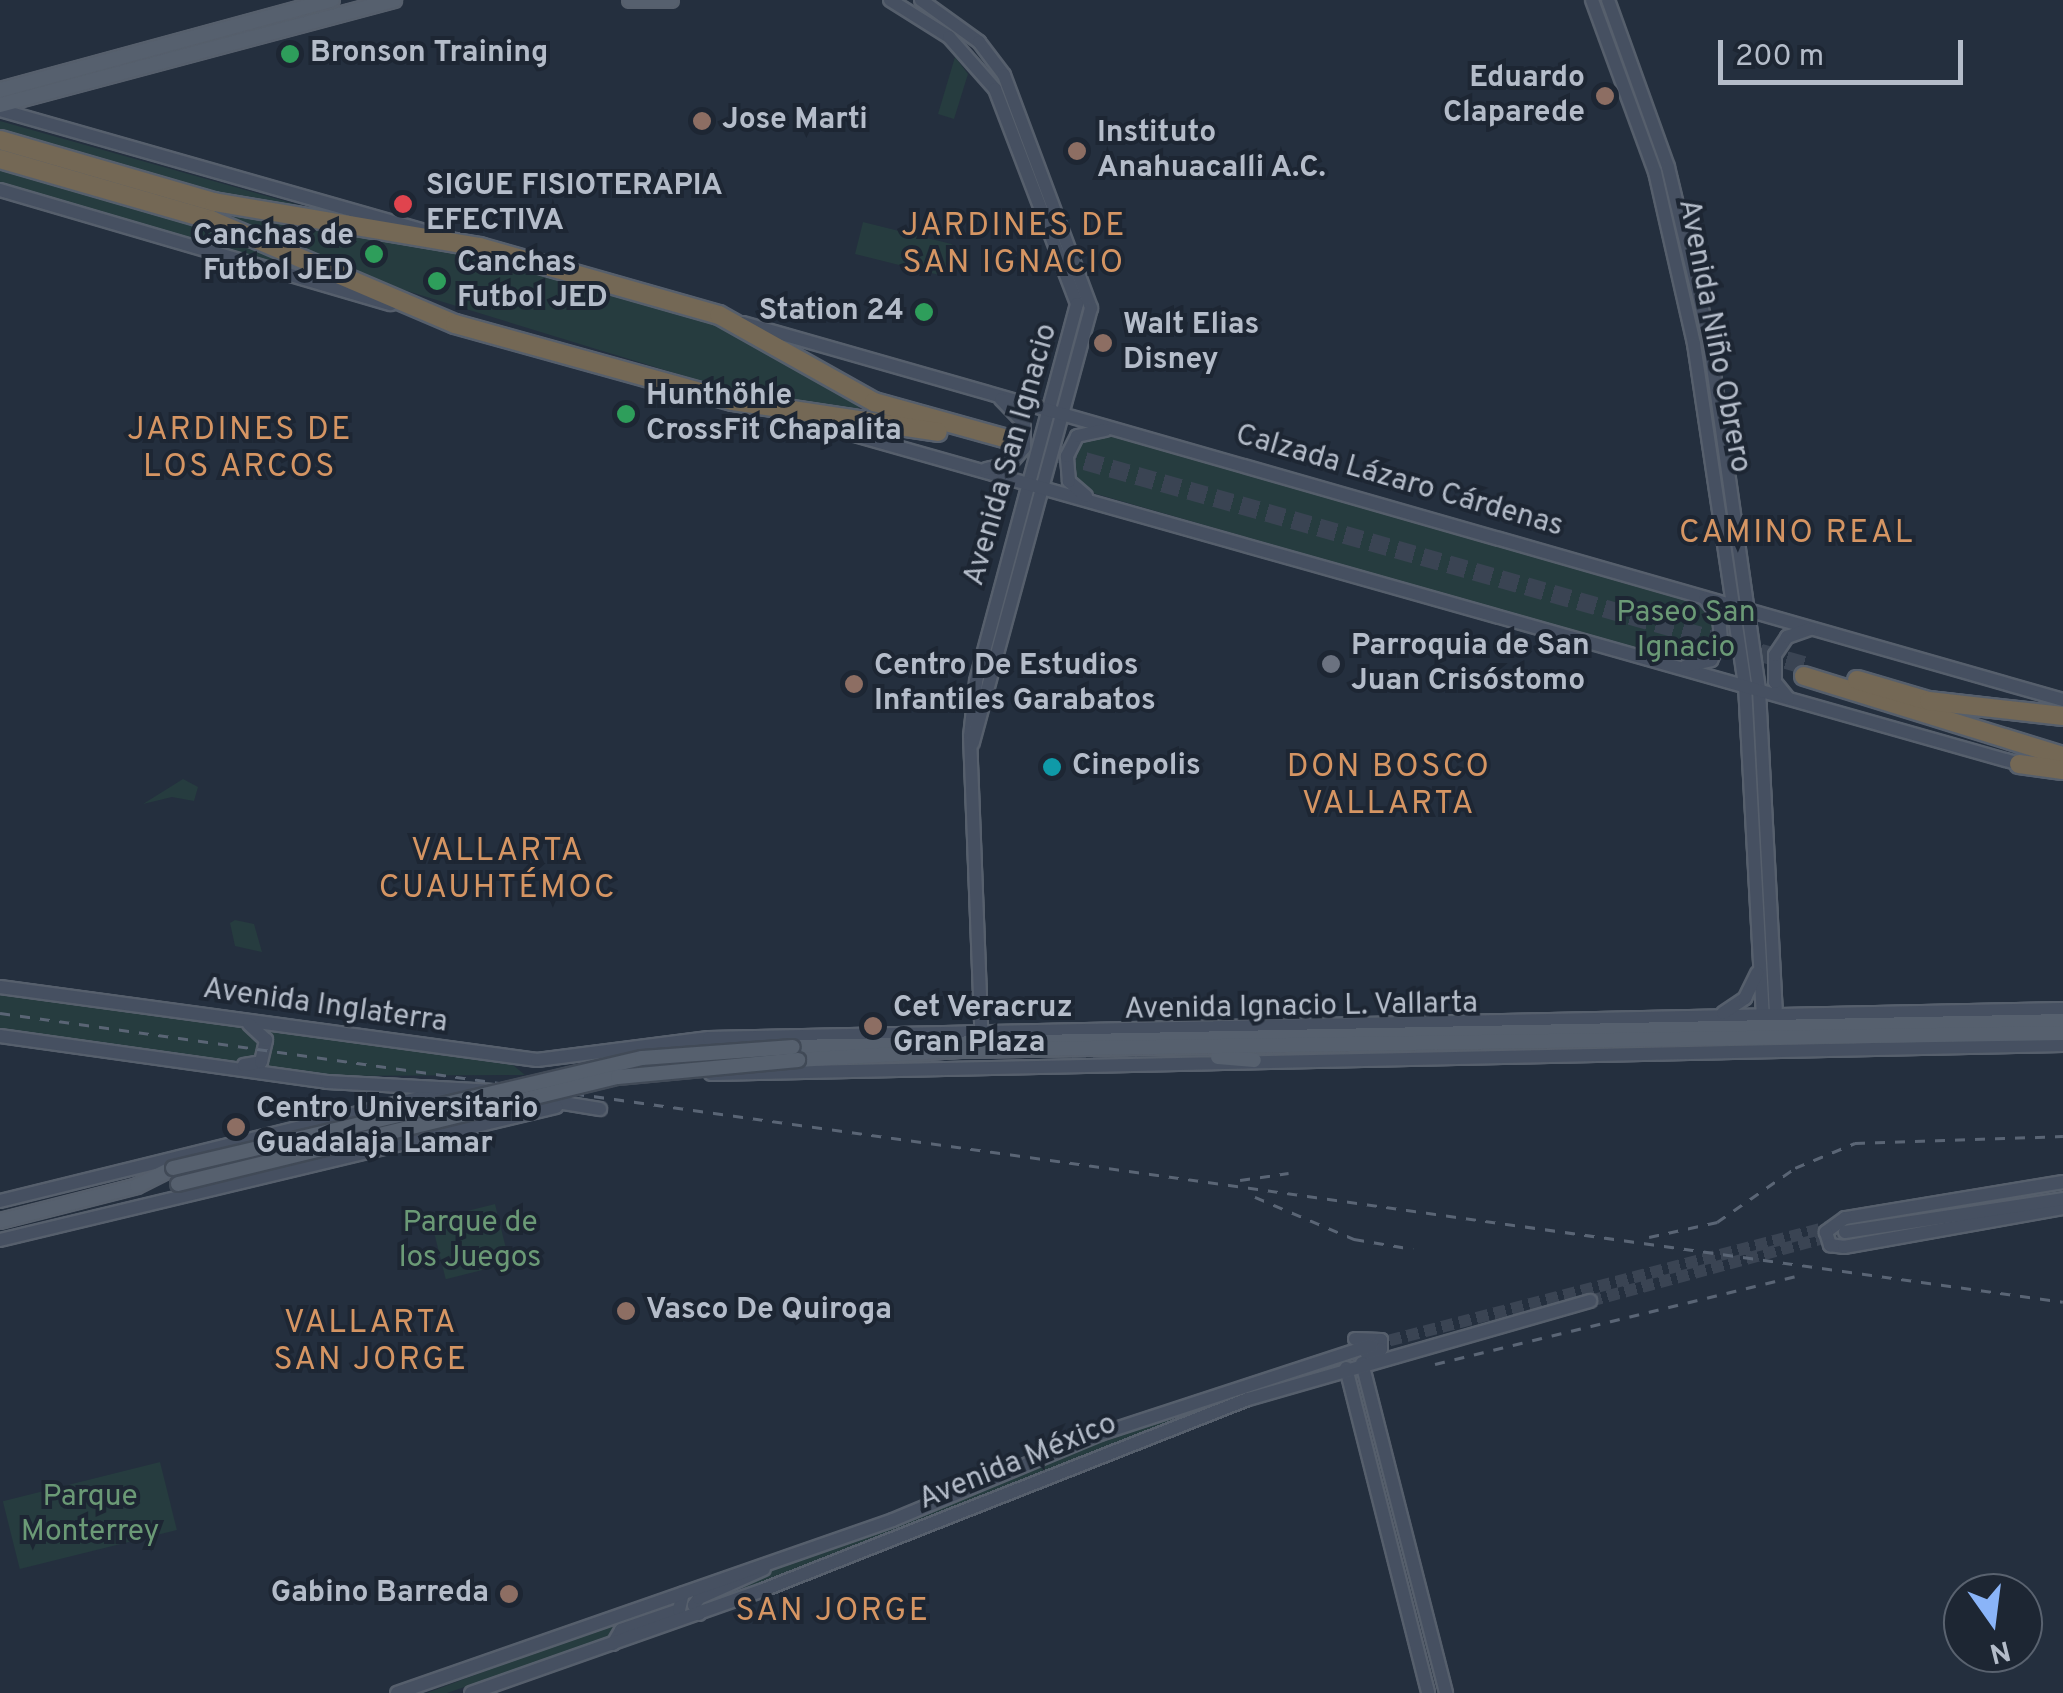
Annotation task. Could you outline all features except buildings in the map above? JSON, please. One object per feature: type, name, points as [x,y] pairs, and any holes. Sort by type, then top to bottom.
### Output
[{"type":"highway","name":"Calzada Lázaro Cárdenas","points":[[0,140],[212,211],[455,324],[733,401],[1007,444],[874,402],[720,316],[480,247],[212,211],[0,160]]},
{"type":"highway","points":[[2063,716],[1930,701],[1805,671],[2063,756]]},
{"type":"highway","points":[[2020,764],[2063,774]]},
{"type":"main road","points":[[0,90],[332,0]]},
{"type":"main road","points":[[0,110],[394,0]]},
{"type":"main road","points":[[630,0],[671,0]]},
{"type":"main road","points":[[1962,1010],[1982,1022]]},
{"type":"main road","name":"Avenida Ignacio L. Vallarta","points":[[137,1186],[173,1168],[642,1058],[1354,1046],[2063,1020]]},
{"type":"main road","points":[[983,1034],[1033,1028]]},
{"type":"main road","name":"Avenida Ignacio L. Vallarta","points":[[0,1220],[137,1186],[178,1184],[618,1077],[795,1053],[983,1034],[2012,1034],[2063,1040]]},
{"type":"main road","points":[[1319,1058],[1354,1046]]},
{"type":"main road","points":[[962,1050],[978,1058],[1072,1058]]},
{"type":"main road","points":[[1137,1056],[1254,1060]]},
{"type":"street","name":"Avenida San Ignacio","points":[[890,0],[934,25],[979,68],[1037,190],[1077,304],[1044,488],[972,746]]},
{"type":"street","name":"Avenida San Ignacio","points":[[921,0],[979,42],[1004,76],[1090,298],[1090,325],[1029,484],[976,682],[972,746],[983,1034]]},
{"type":"street","name":"Avenida Niño Obrero","points":[[1592,0],[1655,172],[1694,344],[1752,688],[1770,1033]]},
{"type":"street","name":"Avenida Niño Obrero","points":[[1608,0],[1668,168],[1705,322],[1751,612],[1760,966],[1770,1033]]},
{"type":"street","name":"Calzada Lázaro Cárdenas","points":[[0,110],[480,247]]},
{"type":"street","name":"Calzada Lázaro Cárdenas","points":[[0,186],[31,199],[455,324]]},
{"type":"street","name":"Calzada Lázaro Cárdenas","points":[[720,316],[2063,700]]},
{"type":"street","points":[[979,470],[1010,464],[1024,448],[1024,424],[995,394]]},
{"type":"street","name":"Calzada Lázaro Cárdenas","points":[[733,401],[2020,764]]},
{"type":"street","points":[[1096,502],[1077,490],[1065,468],[1077,436],[1100,429],[1156,441]]},
{"type":"street","points":[[1679,667],[1701,664],[1718,652],[1722,624],[1702,598]]},
{"type":"street","points":[[1788,698],[1775,682],[1775,654],[1786,637],[1812,629]]},
{"type":"street","points":[[1719,1015],[1744,998],[1760,966]]},
{"type":"street","name":"Avenida Inglaterra","points":[[0,987],[538,1060],[643,1045]]},
{"type":"street","name":"Avenida Ignacio L. Vallarta","points":[[983,1034],[643,1045],[634,1052],[632,1068],[646,1080],[1319,1058],[1770,1033],[1962,1010],[2063,1009]]},
{"type":"street","name":"Avenida Ignacio L. Vallarta","points":[[1033,1028],[1719,1015],[1770,1033],[2063,1040]]},
{"type":"street","points":[[227,1067],[263,1060],[263,1031],[242,1021]]},
{"type":"street","name":"Avenida Inglaterra","points":[[0,1036],[362,1086],[480,1088],[594,1108],[544,1107],[485,1121]]},
{"type":"street","points":[[0,1201],[419,1098],[462,1102],[485,1121]]},
{"type":"street","points":[[0,1240],[485,1121]]},
{"type":"street","points":[[2063,1184],[1845,1218],[1826,1232],[1830,1244],[1844,1247],[2063,1208]]},
{"type":"street","points":[[2063,1184],[1845,1228],[2063,1199]]},
{"type":"street","name":"Avenida México","points":[[471,1693],[699,1614],[1248,1399],[1362,1363],[1590,1301]]},
{"type":"street","points":[[1248,1399],[1293,1375],[1382,1346],[1376,1336],[1355,1339]]},
{"type":"street","name":"Avenida México","points":[[397,1693],[774,1561],[1100,1434],[1372,1346]]},
{"type":"street","points":[[1362,1363],[1363,1401],[1428,1693]]},
{"type":"street","points":[[1346,1368],[1363,1401],[1446,1693]]},
{"type":"street","points":[[699,1614],[694,1605],[699,1598],[750,1579],[774,1561]]},
{"type":"street","points":[[613,1644],[621,1630],[679,1610],[683,1592]]},
{"type":"street","points":[[423,1693],[453,1681],[463,1669]]},
{"type":"green space","points":[[955,57],[968,74],[954,119],[938,114]]},
{"type":"green space","points":[[0,121],[718,323],[803,368],[859,407],[857,415],[743,394],[251,243],[308,272],[0,183]]},
{"type":"green space","points":[[863,222],[952,244],[944,276],[855,254]]},
{"type":"green space","name":"Paseo San Ignacio","points":[[1105,434],[1705,604],[1720,625],[1708,658],[1688,664],[1086,491],[1075,485],[1071,452],[1076,441]]},
{"type":"green space","points":[[183,779],[198,787],[194,801],[172,797],[143,804]]},
{"type":"green space","points":[[235,920],[254,924],[262,952],[235,946],[230,923]]},
{"type":"green space","points":[[0,993],[513,1065],[525,1075],[326,1076],[0,1031]]},
{"type":"green space","name":"Parque de los Juegos","points":[[495,1204],[510,1263],[446,1279],[431,1220]]},
{"type":"green space","points":[[1226,1398],[742,1596],[744,1584],[776,1563],[1103,1435]]},
{"type":"green space","name":"Parque Monterrey","points":[[160,1462],[177,1530],[20,1569],[3,1501]]},
{"type":"green space","points":[[676,1599],[678,1605],[612,1637],[447,1693],[427,1693]]},
{"type":"tunnel","points":[[1007,439],[1807,666]]},
{"type":"tunnel","points":[[1072,1058],[1137,1055]]},
{"type":"tunnel","points":[[1372,1345],[1837,1225]]},
{"type":"tunnel","points":[[1590,1301],[1845,1232]]},
{"type":"railway","points":[[0,1013],[2063,1302]]},
{"type":"railway","points":[[1649,1237],[1717,1222],[1795,1168],[1855,1143],[2063,1136]]},
{"type":"railway","points":[[1240,1180],[1289,1173]]},
{"type":"railway","points":[[1255,1197],[1354,1239],[1413,1249]]},
{"type":"railway","points":[[1435,1364],[1801,1275]]},
{"type":"place","name":"Bronson Training","points":[[290,54]]},
{"type":"place","name":"Eduardo Claparede","points":[[1605,96]]},
{"type":"place","name":"Jose Marti","points":[[702,121]]},
{"type":"place","name":"Instituto Anahuacalli A.C.","points":[[1077,151]]},
{"type":"place","name":"SIGUE FISIOTERAPIA EFECTIVA","points":[[403,204]]},
{"type":"place","name":"Canchas de Futbol JED","points":[[374,254]]},
{"type":"place","name":"Canchas Futbol JED","points":[[437,281]]},
{"type":"place","name":"Station 24","points":[[924,312]]},
{"type":"place","name":"Walt Elias Disney","points":[[1103,343]]},
{"type":"place","name":"Hunthöhle CrossFit Chapalita","points":[[626,414]]},
{"type":"place","name":"Parroquia de San Juan Crisóstomo","points":[[1331,664]]},
{"type":"place","name":"Centro De Estudios Infantiles Garabatos","points":[[854,684]]},
{"type":"place","name":"Cinepolis","points":[[1052,767]]},
{"type":"place","name":"Cet Veracruz Gran Plaza","points":[[873,1026]]},
{"type":"place","name":"Centro Universitario Guadalaja Lamar","points":[[236,1127]]},
{"type":"place","name":"Vasco De Quiroga","points":[[626,1311]]},
{"type":"place","name":"Gabino Barreda","points":[[509,1594]]},
{"type":"district","name":"JARDINES DE SAN IGNACIO","points":[[1014,246]]},
{"type":"district","name":"JARDINES DE LOS ARCOS","points":[[240,450]]},
{"type":"district","name":"CAMINO REAL","points":[[1797,534]]},
{"type":"district","name":"DON BOSCO VALLARTA","points":[[1389,788]]},
{"type":"district","name":"VALLARTA CUAUHTÉMOC","points":[[498,872]]},
{"type":"district","name":"VALLARTA SAN JORGE","points":[[371,1344]]},
{"type":"district","name":"SAN JORGE","points":[[833,1612]]}]
